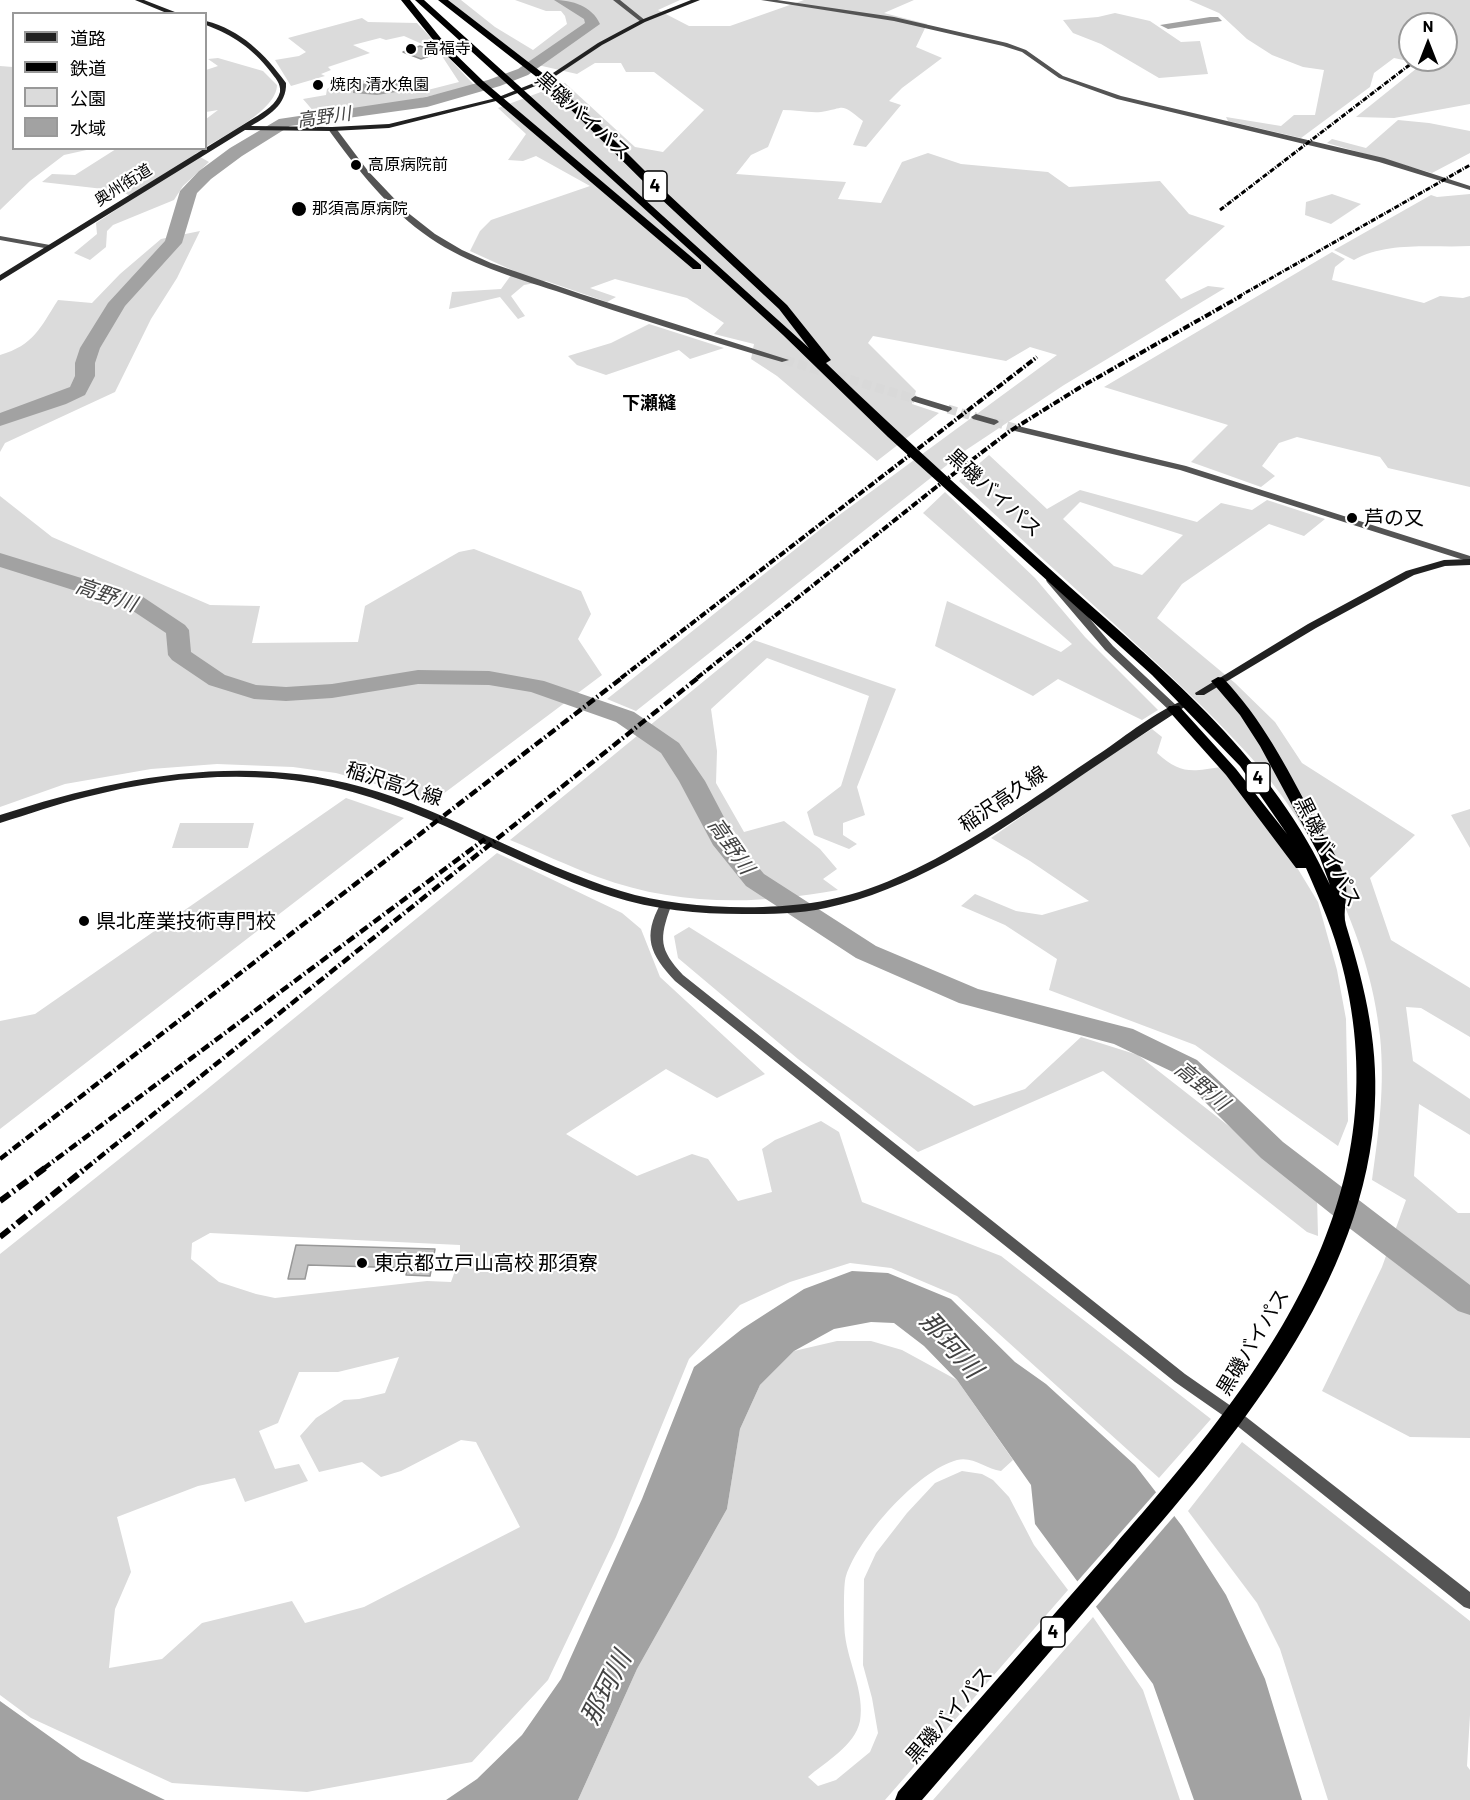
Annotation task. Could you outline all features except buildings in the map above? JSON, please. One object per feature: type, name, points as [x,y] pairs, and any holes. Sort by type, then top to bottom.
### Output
[{"type":"highway","name":"4","points":[[405,0],[445,49],[498,99],[728,293],[787,333]]},
{"type":"highway","name":"黒磯バイパス","points":[[419,0],[787,333],[892,434],[1157,672],[1257,776],[1299,839],[1331,904],[1354,976],[1364,1038],[1365,1110],[1356,1173],[1336,1237],[1312,1289],[1236,1417],[1198,1465],[907,1800]]},
{"type":"highway","name":"4","points":[[442,0],[546,80],[663,195],[783,307],[811,340],[848,392]]},
{"type":"highway","name":"4","points":[[1218,681],[1235,698],[1262,735],[1328,857],[1337,880],[1339,896],[1337,921]]},
{"type":"highway","name":"4","points":[[1178,706],[1279,831],[1331,904]]},
{"type":"main road","points":[[138,0],[171,12]]},
{"type":"main road","points":[[243,128],[332,129],[402,124],[498,99],[546,80],[600,44],[643,21],[698,0]]},
{"type":"main road","name":"奥州街道","points":[[0,279],[243,128],[273,107],[283,95],[284,85],[250,44],[207,23]]},
{"type":"main road","points":[[1200,693],[1410,573],[1444,563],[1470,561]]},
{"type":"main road","name":"稲沢高久線","points":[[0,819],[80,794],[173,777],[244,774],[317,781],[353,788],[419,809],[581,881],[625,897],[665,906],[765,910],[833,903],[870,892],[951,856],[991,833],[1178,706]]},
{"type":"street","points":[[616,0],[643,21]]},
{"type":"street","points":[[764,0],[894,19],[1005,44],[1024,51],[1062,77],[1119,98],[1327,146],[1467,187]]},
{"type":"street","points":[[332,129],[366,172],[418,224],[442,243],[483,261],[598,303],[784,360]]},
{"type":"street","points":[[0,238],[50,247]]},
{"type":"street","points":[[915,399],[948,409]]},
{"type":"street","points":[[976,417],[994,422]]},
{"type":"street","points":[[1018,429],[1184,468],[1470,561]]},
{"type":"street","points":[[1042,568],[1106,646],[1134,675],[1178,706]]},
{"type":"street","points":[[665,906],[655,932],[658,950],[665,964],[679,978],[1180,1378],[1236,1417],[1470,1602]]},
{"type":"green space","points":[[448,0],[461,0],[495,27],[533,50],[567,24],[565,16],[561,11],[546,11],[515,0],[680,0],[658,10],[689,26],[730,26],[804,0],[914,0],[884,13],[927,24],[916,47],[942,58],[902,88],[889,101],[901,105],[866,147],[853,145],[863,121],[846,109],[839,108],[821,112],[783,110],[768,147],[751,155],[736,174],[846,182],[838,199],[881,203],[902,162],[928,153],[961,164],[1048,172],[1069,187],[1160,181],[1189,214],[1225,226],[1165,280],[1181,299],[1208,286],[1225,288],[1064,385],[966,450],[636,711],[607,699],[827,524],[1057,355],[1030,347],[1006,361],[873,336],[868,343],[916,391],[912,404],[939,413],[877,461],[777,376],[751,359],[754,344],[714,334],[724,323],[687,298],[615,279],[590,288],[616,297],[607,302],[546,281],[524,285],[511,296],[525,316],[518,319],[500,297],[449,309],[452,292],[501,289],[514,271],[470,251],[480,231],[491,220],[590,186],[536,156],[523,161],[508,160],[526,134],[498,108],[565,83],[635,147],[663,152],[704,110],[654,72],[626,72],[621,63],[595,63],[577,74],[529,63]]},
{"type":"green space","points":[[1189,0],[1470,0],[1470,104],[1394,118],[1356,117],[1412,72],[1458,72],[1458,12],[1398,12],[1398,59],[1394,58],[1374,73],[1370,87],[1301,138],[1228,121],[1226,117],[1281,126],[1294,115],[1315,115],[1324,70],[1303,67],[1272,55],[1247,39],[1219,13]]},
{"type":"green space","points":[[1115,13],[1150,21],[1181,42],[1200,41],[1208,74],[1159,78],[1101,44],[1073,33],[1063,20]]},
{"type":"green space","points":[[362,18],[368,22],[417,23],[435,42],[422,44],[404,36],[386,40],[380,38],[353,45],[370,53],[328,67],[331,70],[321,74],[325,76],[291,86],[275,60],[299,56],[306,52],[288,38]]},
{"type":"green space","points":[[443,52],[475,86],[389,105],[315,113],[303,99],[326,95],[327,89],[337,83],[333,81],[342,78],[350,81],[402,79],[416,93],[459,82],[440,53]]},
{"type":"green space","points":[[218,58],[263,71],[277,85],[269,104],[260,112],[207,146],[207,118],[218,110],[207,112],[207,70],[218,66],[208,59]]},
{"type":"green space","points":[[0,66],[12,67],[12,150],[86,150],[64,155],[30,181],[0,210]]},
{"type":"green space","points":[[1398,120],[1470,131],[1470,153],[1432,173],[1327,143],[1332,139],[1366,148]]},
{"type":"green space","points":[[114,150],[202,150],[195,154],[209,162],[183,186],[174,200],[113,225],[107,231],[106,247],[90,260],[74,253],[97,234],[96,223],[134,198],[121,191],[42,182],[52,174],[75,175]]},
{"type":"green space","points":[[1332,194],[1361,204],[1331,224],[1305,215],[1306,202]]},
{"type":"green space","points":[[1470,194],[1470,246],[1396,248],[1367,254],[1354,260],[1334,250],[1431,195],[1437,197]]},
{"type":"green space","points":[[200,231],[177,278],[151,319],[115,392],[5,443],[0,452],[0,355],[29,341],[58,300],[92,303],[120,274],[161,239]]},
{"type":"green space","points":[[1332,252],[1345,259],[1335,267],[1332,280],[1424,303],[1440,296],[1463,298],[1470,296],[1470,487],[1388,468],[1380,457],[1297,437],[1279,443],[1262,466],[1275,476],[1261,487],[1191,462],[1228,425],[1104,387]]},
{"type":"green space","points":[[649,324],[724,348],[690,359],[679,350],[606,375],[577,365],[568,356],[611,343]]},
{"type":"green space","points":[[989,455],[1047,509],[1080,490],[1197,522],[1221,503],[1252,510],[1267,500],[1325,519],[1304,536],[1269,524],[1182,584],[1157,618],[1235,683],[1275,722],[1302,763],[1415,835],[1370,878],[1391,940],[1470,988],[1470,1037],[1421,1008],[1406,1007],[1413,1061],[1470,1099],[1470,1135],[1419,1104],[1414,1176],[1458,1213],[1470,1213],[1470,1438],[1410,1437],[1322,1391],[1382,1267],[1406,1200],[1372,1180],[1382,1090],[1380,1036],[1374,998],[1351,922],[1316,848],[1271,781],[1217,721],[959,481]],"holes":[[[1080,502],[1183,535],[1142,575],[1114,566],[1063,519]]]},
{"type":"green space","points":[[945,492],[1035,578],[1085,637],[1158,710],[1142,720],[1058,679],[1033,696],[935,646],[947,601],[1061,652],[1072,644],[923,513]]},
{"type":"green space","points":[[0,496],[52,537],[210,605],[260,606],[252,643],[358,642],[365,606],[459,552],[474,549],[581,591],[591,614],[578,639],[602,675],[431,803],[397,790],[336,773],[293,767],[217,764],[151,769],[65,784],[0,807]]},
{"type":"green space","points":[[754,640],[896,689],[857,787],[865,815],[843,823],[843,835],[857,844],[849,849],[814,835],[807,812],[841,786],[869,696],[767,658],[711,709],[717,751],[716,783],[744,832],[784,821],[820,849],[837,869],[823,879],[838,890],[747,900],[687,898],[627,886],[598,877],[510,840]]},
{"type":"green space","points":[[1152,729],[1162,737],[1157,753],[1172,765],[1186,770],[1220,767],[1290,856],[1318,902],[1337,970],[1346,1019],[1348,1121],[1338,1146],[1195,1045],[1049,990],[1057,959],[1005,925],[961,906],[975,894],[1016,911],[1042,915],[1089,901],[991,838],[1099,762]]},
{"type":"green space","points":[[346,798],[404,818],[0,1129],[0,1021],[35,1014]]},
{"type":"green space","points":[[1470,809],[1470,848],[1451,815]]},
{"type":"green space","points":[[180,823],[254,823],[248,848],[172,848]]},
{"type":"green space","points":[[497,853],[622,913],[641,929],[660,977],[765,1074],[717,1098],[666,1069],[566,1134],[637,1176],[692,1154],[708,1159],[738,1201],[772,1192],[762,1149],[775,1140],[821,1121],[839,1132],[862,1202],[1001,1256],[1211,1419],[1159,1478],[957,1296],[891,1268],[850,1263],[790,1282],[740,1305],[689,1359],[616,1537],[548,1680],[472,1762],[307,1792],[172,1783],[31,1718],[0,1695],[0,1254]],"holes":[[[210,1233],[460,1245],[460,1257],[451,1282],[427,1281],[275,1298],[219,1282],[191,1259],[192,1243]],[[399,1357],[385,1393],[344,1400],[316,1418],[300,1436],[319,1472],[362,1462],[381,1477],[401,1471],[461,1440],[476,1442],[520,1527],[364,1607],[305,1623],[292,1601],[202,1623],[162,1659],[109,1668],[115,1609],[131,1572],[117,1517],[198,1486],[235,1478],[245,1502],[308,1481],[299,1464],[275,1469],[259,1431],[278,1423],[299,1372],[338,1372]]]},
{"type":"green space","points":[[689,927],[974,1106],[1025,1089],[1081,1037],[1138,1055],[1317,1195],[1318,1236],[1307,1232],[1103,1071],[918,1152],[798,1059],[678,958],[674,936]]},
{"type":"green space","points":[[837,1341],[871,1341],[902,1350],[957,1380],[1013,1460],[1001,1471],[963,1459],[941,1467],[908,1491],[876,1525],[863,1543],[846,1576],[844,1596],[845,1635],[860,1700],[860,1721],[846,1746],[808,1777],[818,1786],[836,1780],[870,1752],[878,1733],[863,1665],[864,1579],[876,1553],[907,1513],[935,1483],[962,1471],[982,1474],[993,1480],[1009,1497],[1034,1545],[1068,1590],[885,1800],[578,1800],[637,1669],[727,1509],[740,1429],[760,1385],[794,1351]]},
{"type":"green space","points":[[1242,1442],[1470,1621],[1470,1715],[1467,1766],[1470,1770],[1470,1800],[1328,1800],[1280,1649],[1257,1603],[1188,1511]]},
{"type":"green space","points":[[1093,1617],[1143,1690],[1180,1800],[933,1800]]},
{"type":"water","points":[[1218,17],[1222,21],[1168,29],[1160,25]]},
{"type":"water","points":[[393,80],[398,82],[396,92],[377,95],[353,93],[353,85]]},
{"type":"water","name":"那珂川","points":[[852,1271],[888,1273],[951,1299],[1015,1362],[1046,1384],[1135,1465],[1182,1526],[1226,1595],[1265,1679],[1302,1800],[1194,1800],[1153,1684],[1035,1524],[1031,1485],[957,1380],[924,1346],[894,1323],[871,1322],[834,1329],[794,1351],[760,1385],[740,1429],[727,1509],[637,1669],[578,1800],[446,1800],[477,1779],[522,1735],[561,1679],[642,1499],[694,1367],[742,1329],[804,1289]]},
{"type":"water","points":[[0,1701],[81,1759],[165,1800],[0,1800]]},
{"type":"pier","points":[[1158,1490],[1176,1514],[1094,1609],[1075,1584]]},
{"type":"waterway","name":"高野川","points":[[0,420],[59,400],[78,391],[85,376],[85,363],[90,348],[117,303],[173,243],[189,191],[205,175],[236,152],[285,122],[427,102],[494,83],[523,72],[593,24],[590,17],[561,0]]},
{"type":"waterway","name":"高野川","points":[[0,560],[135,602],[177,630],[180,655],[217,680],[254,692],[286,694],[332,691],[418,677],[489,678],[536,686],[625,717],[670,748],[692,781],[726,845],[755,880],[866,952],[969,996],[1123,1036],[1187,1067],[1272,1150],[1351,1213],[1470,1302]]},
{"type":"tunnel","points":[[785,360],[915,399]]},
{"type":"tunnel","points":[[948,409],[976,417]]},
{"type":"tunnel","points":[[994,422],[1018,429]]},
{"type":"railway","points":[[1220,210],[1400,72]]},
{"type":"railway","points":[[1238,297],[1470,165]]},
{"type":"railway","points":[[697,678],[1010,431],[1079,388],[1241,296]]},
{"type":"railway","points":[[621,678],[1037,357]]},
{"type":"railway","points":[[0,1159],[623,677]]},
{"type":"railway","points":[[85,1169],[699,677]]},
{"type":"railway","points":[[43,1169],[485,839]]},
{"type":"railway","points":[[0,1201],[45,1168]]},
{"type":"railway","points":[[0,1237],[86,1168]]},
{"type":"place","name":"高福寺","points":[[411,49]]},
{"type":"place","name":"焼肉 清水魚園","points":[[318,85]]},
{"type":"place","name":"高原病院前","points":[[356,165]]},
{"type":"place","name":"那須高原病院","points":[[299,209]]},
{"type":"place","name":"芦の又","points":[[1352,518]]},
{"type":"place","name":"県北産業技術専門校","points":[[84,921]]},
{"type":"place","name":"東京都立戸山高校 那須寮","points":[[362,1263]]},
{"type":"district","name":"下瀬縫","points":[[649,403]]}]
